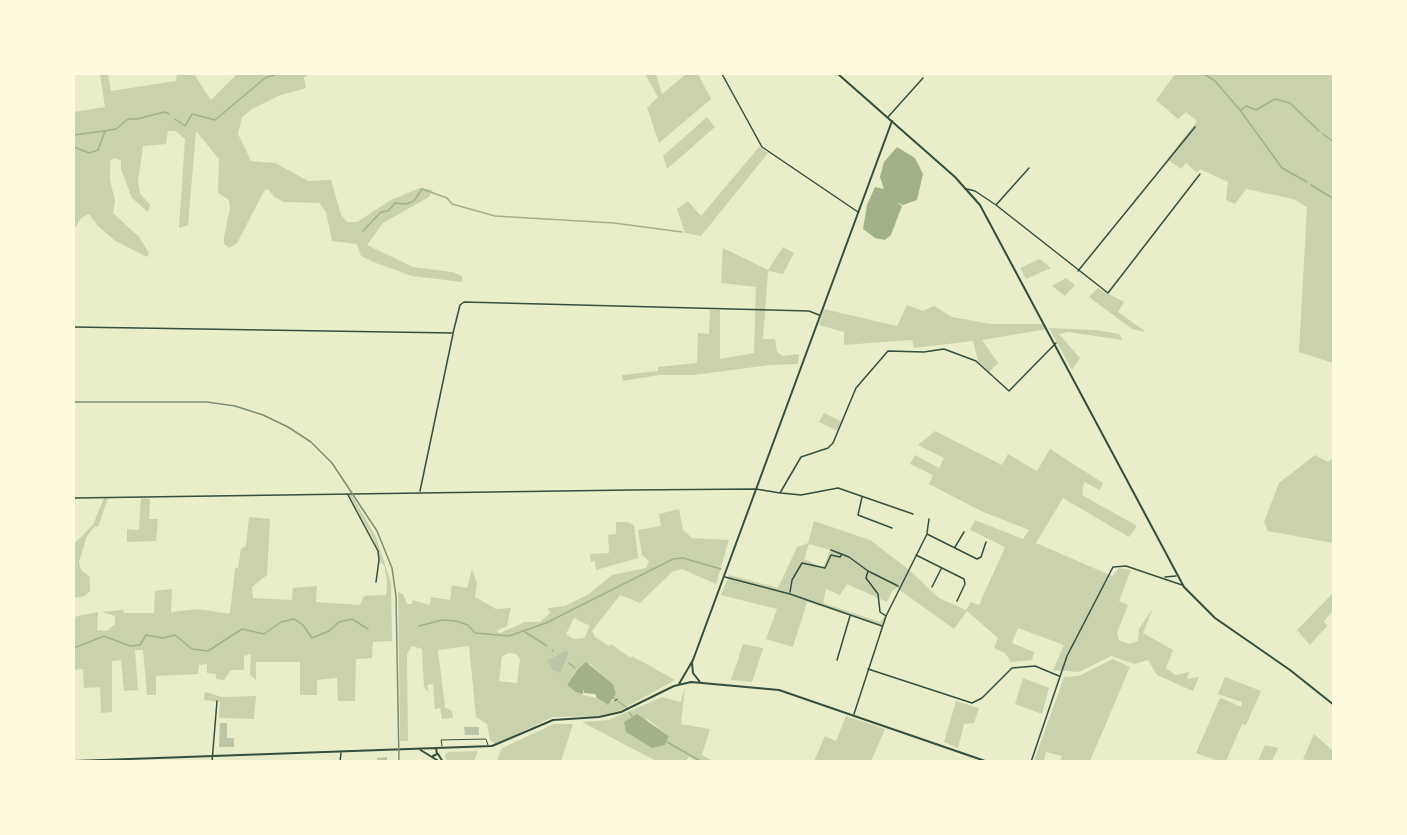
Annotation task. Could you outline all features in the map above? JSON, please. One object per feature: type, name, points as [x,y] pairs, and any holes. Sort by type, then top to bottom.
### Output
[{"type":"street","points":[[722,74],[762,147],[858,212]]},
{"type":"street","points":[[838,74],[966,189],[979,205],[1056,343],[1137,494],[1172,569],[1184,587],[1215,618],[1299,677],[1334,705]]},
{"type":"street","points":[[888,118],[923,78]]},
{"type":"street","points":[[679,684],[687,674],[693,660],[892,121]]},
{"type":"street","points":[[1078,271],[1195,128]]},
{"type":"street","points":[[996,205],[1029,168]]},
{"type":"street","points":[[966,189],[975,190],[996,205],[1108,293],[1200,174]]},
{"type":"street","points":[[979,205],[988,200]]},
{"type":"street","points":[[420,492],[453,333],[460,305],[464,302],[809,311],[820,315]]},
{"type":"street","points":[[74,327],[453,333]]},
{"type":"street","points":[[780,493],[801,457],[828,448],[833,443],[856,388],[888,351],[924,352],[944,349],[976,361],[1010,391],[1056,343]]},
{"type":"street","points":[[74,498],[756,489],[801,495],[838,488],[913,514]]},
{"type":"street","points":[[348,494],[378,551],[380,560],[376,582]]},
{"type":"street","points":[[862,496],[858,515],[892,528]]},
{"type":"street","points":[[854,715],[882,626],[899,586],[927,534],[930,519]]},
{"type":"street","points":[[955,548],[964,532]]},
{"type":"street","points":[[927,534],[977,559],[981,557],[986,542]]},
{"type":"street","points":[[831,550],[899,586]]},
{"type":"street","points":[[789,594],[792,580],[802,563],[825,568],[831,556],[840,557],[842,554]]},
{"type":"street","points":[[916,555],[965,581],[957,601]]},
{"type":"street","points":[[1031,762],[1067,656],[1113,567],[1126,566],[1164,577],[1184,587]]},
{"type":"street","points":[[932,587],[942,568]]},
{"type":"street","points":[[1170,575],[1172,569]]},
{"type":"street","points":[[868,571],[866,578],[878,594],[880,612],[886,616]]},
{"type":"street","points":[[724,576],[789,594],[882,626]]},
{"type":"street","points":[[1164,577],[1176,576]]},
{"type":"street","points":[[1172,580],[1176,576]]},
{"type":"street","points":[[837,660],[851,615]]},
{"type":"street","points":[[693,660],[694,674],[700,682]]},
{"type":"street","points":[[868,669],[972,703],[982,698],[1012,668],[1035,666],[1060,677]]},
{"type":"street","points":[[687,674],[694,674]]},
{"type":"street","points":[[687,674],[689,682]]},
{"type":"street","points":[[689,682],[694,674]]},
{"type":"street","points":[[437,752],[442,748],[489,747],[554,720],[599,717],[621,712],[679,684],[700,682],[779,690],[988,762]]},
{"type":"street","points":[[212,762],[217,701]]},
{"type":"street","points":[[431,748],[431,755]]},
{"type":"street","points":[[74,761],[431,748],[437,752],[441,762]]},
{"type":"street","points":[[431,755],[447,748]]},
{"type":"street","points":[[419,749],[441,762]]},
{"type":"street","points":[[340,762],[341,752]]},
{"type":"lane","points":[[442,748],[441,740],[488,739],[489,747]]},
{"type":"shaded area","points":[[100,74],[108,74],[111,91],[176,81],[177,74],[194,74],[211,100],[237,74],[309,74],[304,78],[306,88],[278,96],[252,109],[242,117],[238,134],[251,161],[275,163],[308,181],[331,180],[341,215],[347,222],[357,222],[391,200],[420,188],[433,190],[429,197],[383,223],[367,245],[413,267],[452,272],[462,276],[462,282],[412,276],[361,256],[357,244],[332,241],[326,212],[319,203],[284,202],[274,197],[268,189],[264,191],[237,243],[229,248],[224,244],[224,237],[230,208],[229,200],[218,193],[219,159],[196,131],[188,225],[179,228],[185,139],[175,131],[168,131],[166,144],[143,146],[138,182],[140,193],[150,205],[148,212],[132,198],[121,169],[121,161],[115,158],[110,161],[110,180],[115,201],[113,213],[139,237],[149,253],[147,257],[114,240],[97,225],[89,214],[81,218],[74,230],[74,112],[105,107]]},
{"type":"shaded area","points":[[645,74],[656,74],[662,94],[686,74],[698,74],[711,99],[659,143],[647,108],[658,97]]},
{"type":"shaded area","points":[[1175,74],[1333,74],[1333,363],[1299,352],[1307,207],[1293,199],[1246,189],[1235,204],[1226,200],[1228,182],[1200,169],[1197,173],[1186,163],[1181,169],[1167,159],[1197,121],[1186,112],[1178,119],[1156,100]]},
{"type":"shaded area","points":[[707,117],[715,127],[667,169],[663,156]]},
{"type":"shaded area","points":[[759,147],[768,153],[701,236],[685,233],[677,209],[688,201],[701,216]]},
{"type":"shaded area","points":[[897,147],[915,158],[923,174],[917,200],[903,205],[897,202],[902,206],[891,235],[885,240],[875,238],[863,229],[867,205],[875,187],[884,189],[880,177],[884,162]]},
{"type":"shaded area","points":[[783,247],[794,253],[783,274],[768,271],[763,339],[775,339],[777,352],[783,356],[799,354],[798,364],[770,365],[694,375],[659,375],[623,381],[622,375],[658,371],[658,367],[697,363],[698,333],[709,334],[710,310],[720,310],[720,359],[754,353],[756,287],[721,283],[723,248],[768,270]]},
{"type":"shaded area","points":[[1040,259],[1051,268],[1026,279],[1020,268]]},
{"type":"shaded area","points":[[1066,278],[1075,285],[1065,296],[1052,286]]},
{"type":"shaded area","points":[[1098,288],[1124,302],[1118,312],[1146,332],[1132,329],[1089,297]]},
{"type":"shaded area","points":[[907,305],[923,311],[934,306],[952,317],[991,324],[1043,324],[1047,329],[982,340],[998,363],[989,372],[978,361],[973,341],[914,348],[912,340],[844,345],[844,332],[819,325],[824,309],[897,326]]},
{"type":"shaded area","points":[[1049,328],[1095,330],[1119,334],[1123,340],[1068,332],[1059,334],[1080,358],[1072,370]]},
{"type":"shaded area","points":[[824,413],[842,422],[838,431],[819,422]]},
{"type":"shaded area","points":[[935,431],[1002,465],[1008,454],[1037,471],[1050,449],[1103,483],[1100,490],[1084,482],[1082,495],[1137,526],[1129,537],[1063,498],[1036,543],[1112,576],[1119,568],[1131,570],[1119,601],[1128,605],[1117,633],[1119,640],[1129,644],[1138,641],[1139,629],[1153,608],[1143,633],[1173,650],[1166,668],[1175,675],[1189,672],[1187,679],[1199,677],[1193,691],[1157,675],[1148,660],[1135,664],[1111,656],[1079,672],[1053,670],[1064,645],[1018,628],[1012,643],[1034,652],[1032,660],[1011,662],[1005,653],[994,648],[998,638],[967,611],[954,629],[897,588],[892,591],[887,602],[847,584],[840,595],[826,589],[823,603],[880,622],[885,616],[882,626],[807,602],[793,647],[766,639],[777,609],[721,595],[729,575],[778,588],[797,547],[808,543],[814,521],[870,540],[908,569],[939,598],[966,610],[971,602],[979,605],[1005,547],[970,530],[975,520],[1023,539],[1029,530],[981,511],[929,484],[933,475],[910,464],[915,455],[939,468],[944,458],[918,445]],"holes":[[[809,544],[830,550],[823,568],[804,559]]]},
{"type":"shaded area","points":[[1315,455],[1328,462],[1333,458],[1333,543],[1268,531],[1264,522],[1279,483]]},
{"type":"shaded area","points":[[348,494],[351,494],[376,537],[391,583],[392,641],[373,642],[372,658],[356,659],[355,701],[338,701],[337,678],[317,680],[317,695],[300,695],[300,662],[256,662],[256,680],[250,675],[251,654],[244,656],[244,670],[231,670],[224,680],[216,679],[216,674],[207,673],[207,664],[199,665],[198,674],[156,676],[156,695],[147,695],[143,650],[135,650],[138,690],[124,691],[121,660],[112,661],[112,712],[101,713],[100,687],[84,688],[83,669],[74,670],[74,617],[98,612],[97,630],[107,631],[115,624],[115,616],[102,612],[123,610],[124,613],[154,613],[155,591],[172,589],[171,612],[198,609],[230,614],[235,568],[238,568],[241,549],[246,546],[249,517],[270,519],[267,575],[252,587],[253,598],[292,600],[293,588],[317,586],[316,602],[360,605],[364,596],[386,595],[387,581],[384,565],[381,563],[373,538]]},
{"type":"shaded area","points":[[104,498],[108,498],[98,527],[95,526],[87,536],[79,562],[81,570],[90,577],[90,591],[85,596],[74,598],[74,544],[93,525]]},
{"type":"shaded area","points":[[141,498],[150,499],[149,519],[158,519],[156,541],[127,542],[127,529],[139,530]]},
{"type":"shaded area","points":[[679,509],[683,530],[692,538],[729,540],[716,584],[682,569],[672,572],[640,603],[620,595],[592,631],[595,637],[609,646],[611,644],[631,658],[632,656],[675,680],[619,711],[598,716],[553,717],[495,744],[490,740],[487,724],[476,717],[469,646],[438,650],[445,707],[452,711],[453,718],[442,719],[440,708],[435,709],[433,684],[427,685],[429,693],[424,687],[422,649],[412,646],[407,654],[408,741],[400,741],[398,592],[403,594],[407,604],[412,604],[412,600],[430,605],[431,597],[450,600],[452,585],[467,588],[472,569],[477,584],[475,597],[496,609],[511,608],[507,626],[497,631],[500,633],[525,622],[540,622],[550,613],[548,608],[565,606],[589,594],[612,575],[646,568],[649,561],[642,555],[638,530],[661,526],[659,514]],"holes":[[[574,618],[590,626],[584,638],[573,639],[566,634]],[[565,650],[569,654],[561,673],[554,670],[548,661]],[[509,653],[516,654],[520,659],[517,683],[499,681],[502,656]],[[590,664],[613,684],[616,694],[611,702],[606,704],[597,698],[583,695],[567,685],[577,669]]]},
{"type":"shaded area","points":[[616,522],[627,522],[634,525],[638,558],[596,570],[595,561],[591,562],[590,554],[609,553],[608,535],[616,534]]},
{"type":"shaded area","points":[[1333,593],[1333,611],[1324,621],[1327,626],[1310,645],[1297,630]]},
{"type":"shaded area","points":[[743,644],[763,648],[752,682],[731,680]]},
{"type":"shaded area","points":[[1113,659],[1130,667],[1090,761],[1060,761],[1062,756],[1046,752],[1044,761],[1034,761],[1064,677],[1079,676]]},
{"type":"shaded area","points":[[586,662],[613,684],[616,694],[608,705],[595,694],[584,693],[583,689],[583,694],[576,692],[567,685],[577,670]]},
{"type":"shaded area","points":[[1225,677],[1261,691],[1246,725],[1242,724],[1226,761],[1221,762],[1196,753],[1219,700],[1221,698],[1241,707],[1242,702],[1218,694]]},
{"type":"shaded area","points":[[1023,678],[1049,688],[1042,714],[1015,704]]},
{"type":"shaded area","points":[[685,686],[681,724],[710,729],[702,755],[713,761],[696,761],[689,757],[686,761],[656,761],[582,722],[609,720],[662,697],[681,702]],"holes":[[[645,717],[669,736],[665,745],[661,745]]]},
{"type":"shaded area","points":[[205,692],[222,697],[256,696],[254,719],[219,718],[220,702],[204,700]]},
{"type":"shaded area","points":[[956,701],[979,708],[974,723],[964,724],[958,748],[944,742]]},
{"type":"shaded area","points":[[637,714],[669,736],[665,745],[652,748],[626,732],[624,722]]},
{"type":"shaded area","points":[[846,716],[885,729],[871,761],[814,761],[825,736],[836,741]]},
{"type":"shaded area","points":[[554,724],[573,724],[561,761],[497,761],[502,748]]},
{"type":"shaded area","points":[[1314,734],[1333,751],[1333,761],[1303,759]]},
{"type":"shaded area","points":[[1265,745],[1278,748],[1272,761],[1258,761]]},
{"type":"shaded area","points":[[478,751],[474,761],[447,761],[445,755],[449,752]]},
{"type":"building","points":[[565,650],[569,653],[561,673],[553,670],[547,661]]},
{"type":"building","points":[[220,723],[227,723],[227,738],[234,738],[234,747],[219,747]]},
{"type":"building","points":[[464,727],[479,727],[479,735],[465,735]]},
{"type":"building","points":[[387,757],[387,762],[377,762],[377,758]]},
{"type":"waterway","points":[[175,119],[185,126],[192,114],[215,120],[265,78],[277,74]]},
{"type":"waterway","points":[[1204,74],[1215,81],[1240,110],[1282,168],[1307,182]]},
{"type":"waterway","points":[[1241,110],[1246,106],[1256,110],[1275,99],[1290,103],[1319,131]]},
{"type":"waterway","points":[[74,147],[89,153],[98,150],[105,131],[116,129],[128,119],[164,112],[169,114]]},
{"type":"waterway","points":[[74,135],[104,131]]},
{"type":"waterway","points":[[1323,134],[1334,142]]},
{"type":"waterway","points":[[1311,185],[1334,199]]},
{"type":"waterway","points":[[363,231],[381,212],[388,211],[395,203],[406,204],[414,201],[422,189],[447,198],[452,204],[495,216],[614,223],[682,232]]},
{"type":"waterway","points":[[419,626],[442,620],[456,621],[468,625],[475,633],[509,636],[546,623],[673,559],[683,558],[721,569]]},
{"type":"waterway","points":[[74,648],[104,636],[130,646],[140,645],[146,635],[163,638],[175,635],[192,649],[208,651],[242,629],[264,634],[281,622],[294,619],[303,625],[312,638],[329,631],[339,622],[352,619],[368,629]]},
{"type":"waterway","points":[[525,632],[547,646]]},
{"type":"waterway","points":[[569,663],[575,668]]},
{"type":"waterway","points":[[612,697],[626,707]]},
{"type":"waterway","points":[[629,712],[632,716]]},
{"type":"waterway","points":[[667,742],[702,762]]},
{"type":"railway","points":[[74,402],[207,402],[235,406],[263,415],[288,427],[311,442],[332,463],[377,531],[392,568],[396,596],[399,762]]}]
